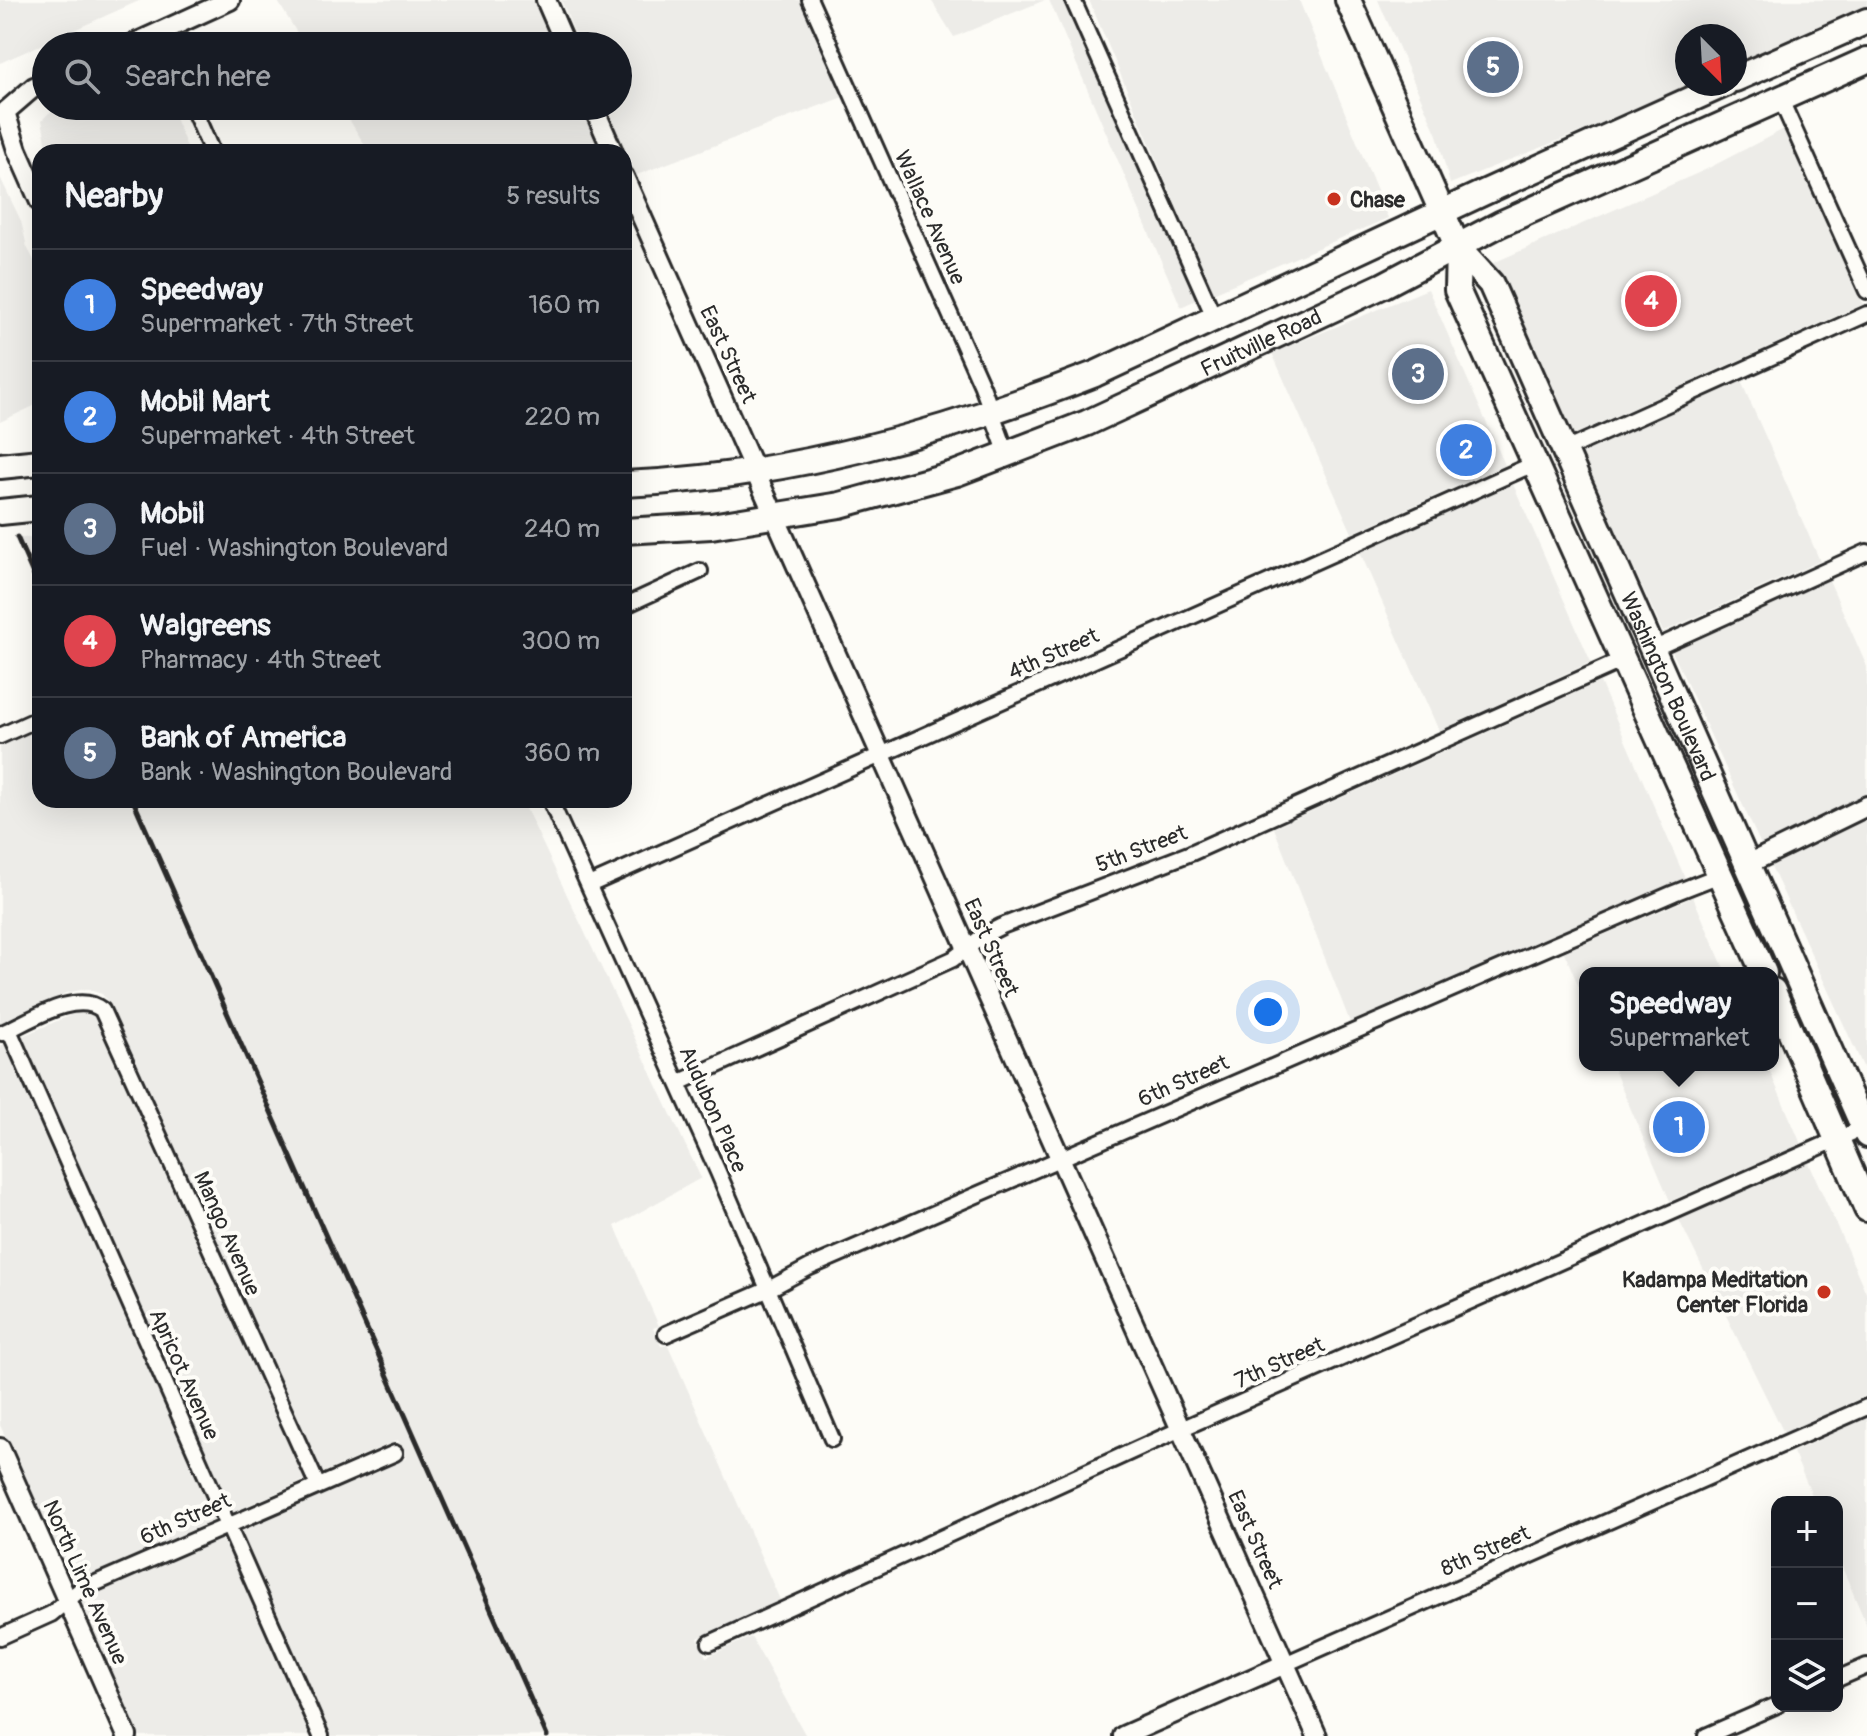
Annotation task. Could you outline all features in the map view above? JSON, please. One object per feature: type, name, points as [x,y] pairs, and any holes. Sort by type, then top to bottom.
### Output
[{"type":"main road","name":"Washington Boulevard","points":[[1348,0],[1458,248],[1491,284],[1866,1129]]},
{"type":"main road","points":[[1747,74],[1867,21]]},
{"type":"main road","name":"Fruitville Road","points":[[632,531],[711,526],[877,497],[1007,454],[1087,423],[1382,286],[1500,224],[1867,60]]},
{"type":"main road","name":"Fruitville Road","points":[[632,484],[696,480],[862,450],[991,413],[1095,374],[1699,96]]},
{"type":"main road","name":"Washington Boulevard","points":[[1458,248],[1457,290],[1761,967]]},
{"type":"main road","points":[[0,466],[32,463]]},
{"type":"main road","points":[[0,512],[32,509]]},
{"type":"main road","points":[[1623,660],[1637,663],[1647,673],[1706,802],[1711,809],[1729,820]]},
{"type":"main road","points":[[1779,1005],[1867,1209]]},
{"type":"street","points":[[176,32],[230,0]]},
{"type":"street","points":[[546,0],[560,32]]},
{"type":"street","name":"Wallace Avenue","points":[[810,0],[982,386],[1007,454]]},
{"type":"street","points":[[1073,0],[1215,319]]},
{"type":"street","points":[[32,88],[3,109],[32,184]]},
{"type":"street","points":[[1780,98],[1867,291]]},
{"type":"street","points":[[198,120],[209,144]]},
{"type":"street","points":[[599,120],[610,144]]},
{"type":"street","name":"East Street","points":[[632,195],[1317,1736]]},
{"type":"street","points":[[1563,451],[1867,314]]},
{"type":"street","name":"4th Street","points":[[589,885],[1536,463]]},
{"type":"street","points":[[1653,649],[1867,552]]},
{"type":"street","points":[[632,602],[700,571]]},
{"type":"street","name":"5th Street","points":[[678,1083],[953,959],[984,935],[1002,926],[1205,847],[1623,660]]},
{"type":"street","points":[[0,736],[32,722]]},
{"type":"street","points":[[1748,864],[1867,806]]},
{"type":"street","name":"Audubon Place","points":[[554,808],[769,1289],[832,1439]]},
{"type":"street","name":"6th Street","points":[[666,1334],[769,1289],[810,1267],[1720,875]]},
{"type":"street","name":"Mango Avenue","points":[[4,1032],[69,1003],[92,1003],[102,1010],[318,1486]]},
{"type":"street","name":"Apricot Avenue","points":[[4,1032],[229,1525],[321,1736]]},
{"type":"street","name":"7th Street","points":[[710,1643],[1181,1429],[1836,1139],[1866,1129]]},
{"type":"street","name":"8th Street","points":[[1123,1736],[1867,1407]]},
{"type":"street","name":"North Lime Avenue","points":[[0,1448],[127,1736]]},
{"type":"street","name":"6th Street","points":[[0,1637],[51,1614],[80,1590],[395,1453]]},
{"type":"street","points":[[1843,1676],[1867,1666]]},
{"type":"street","points":[[1706,1736],[1771,1708]]},
{"type":"shaded area","points":[[0,0],[141,0],[69,32],[32,32],[32,49],[0,63]]},
{"type":"shaded area","points":[[277,0],[536,0],[550,32],[296,32]]},
{"type":"shaded area","points":[[561,0],[800,0],[843,97],[634,176],[632,144],[621,144],[611,120],[632,120],[632,32],[574,32]]},
{"type":"shaded area","points":[[931,0],[1045,0],[954,37]]},
{"type":"shaded area","points":[[1049,0],[1063,0],[1196,300],[1181,307]]},
{"type":"shaded area","points":[[1089,0],[1299,0],[1388,218],[1213,293]]},
{"type":"shaded area","points":[[1378,0],[1867,0],[1867,10],[1747,63],[1747,24],[1675,24],[1675,94],[1450,184],[1437,135]]},
{"type":"shaded area","points":[[42,120],[176,120],[186,144],[46,144]]},
{"type":"shaded area","points":[[350,120],[589,120],[600,144],[364,144]]},
{"type":"shaded area","points":[[1784,129],[1863,304],[1573,435],[1493,263],[1705,170]]},
{"type":"shaded area","points":[[0,177],[21,221],[32,257],[32,407],[0,422]]},
{"type":"shaded area","points":[[1428,289],[1505,465],[1352,533],[1272,353]]},
{"type":"shaded area","points":[[1741,381],[1820,561],[1663,632],[1581,454]]},
{"type":"shaded area","points":[[1513,484],[1591,662],[1439,731],[1360,552]]},
{"type":"shaded area","points":[[32,537],[32,578],[14,538]]},
{"type":"shaded area","points":[[1829,580],[1867,667],[1867,794],[1761,845],[1672,651]]},
{"type":"shaded area","points":[[1600,682],[1685,878],[1350,1022],[1274,828]]},
{"type":"shaded area","points":[[32,733],[32,808],[526,808],[701,1178],[615,1226],[659,1326],[653,1328],[661,1346],[668,1345],[780,1600],[698,1638],[706,1657],[751,1637],[806,1736],[331,1736],[241,1531],[407,1458],[398,1440],[322,1473],[111,1006],[102,994],[86,989],[66,993],[0,1023],[0,747]]},
{"type":"shaded area","points":[[1867,817],[1867,1075],[1770,864]]},
{"type":"shaded area","points":[[1693,897],[1723,967],[1579,967],[1579,987],[1564,952]]},
{"type":"shaded area","points":[[78,1012],[95,1016],[305,1480],[233,1512],[22,1036]]},
{"type":"shaded area","points":[[5,1044],[216,1519],[71,1585],[0,1425],[0,1046]]},
{"type":"shaded area","points":[[1615,1071],[1770,1071],[1801,1144],[1670,1201]]},
{"type":"shaded area","points":[[1809,1163],[1867,1295],[1867,1395],[1784,1433],[1679,1220]]},
{"type":"shaded area","points":[[1867,1418],[1867,1626],[1843,1569],[1843,1496],[1812,1496],[1793,1452]]},
{"type":"shaded area","points":[[224,1538],[311,1736],[138,1736],[79,1604]]},
{"type":"railway","points":[[17,537],[32,572]]},
{"type":"railway","points":[[137,808],[547,1736]]},
{"type":"place","name":"Bank of America","points":[[1493,67]]},
{"type":"place","name":"Chase","points":[[1334,199]]},
{"type":"place","name":"Walgreens","points":[[1651,301]]},
{"type":"place","name":"Mobil","points":[[1418,374]]},
{"type":"place","name":"Mobil Mart","points":[[1466,450]]},
{"type":"place","name":"Speedway","points":[[1679,1127]]},
{"type":"place","name":"Kadampa Meditation Center Florida","points":[[1824,1292]]}]
